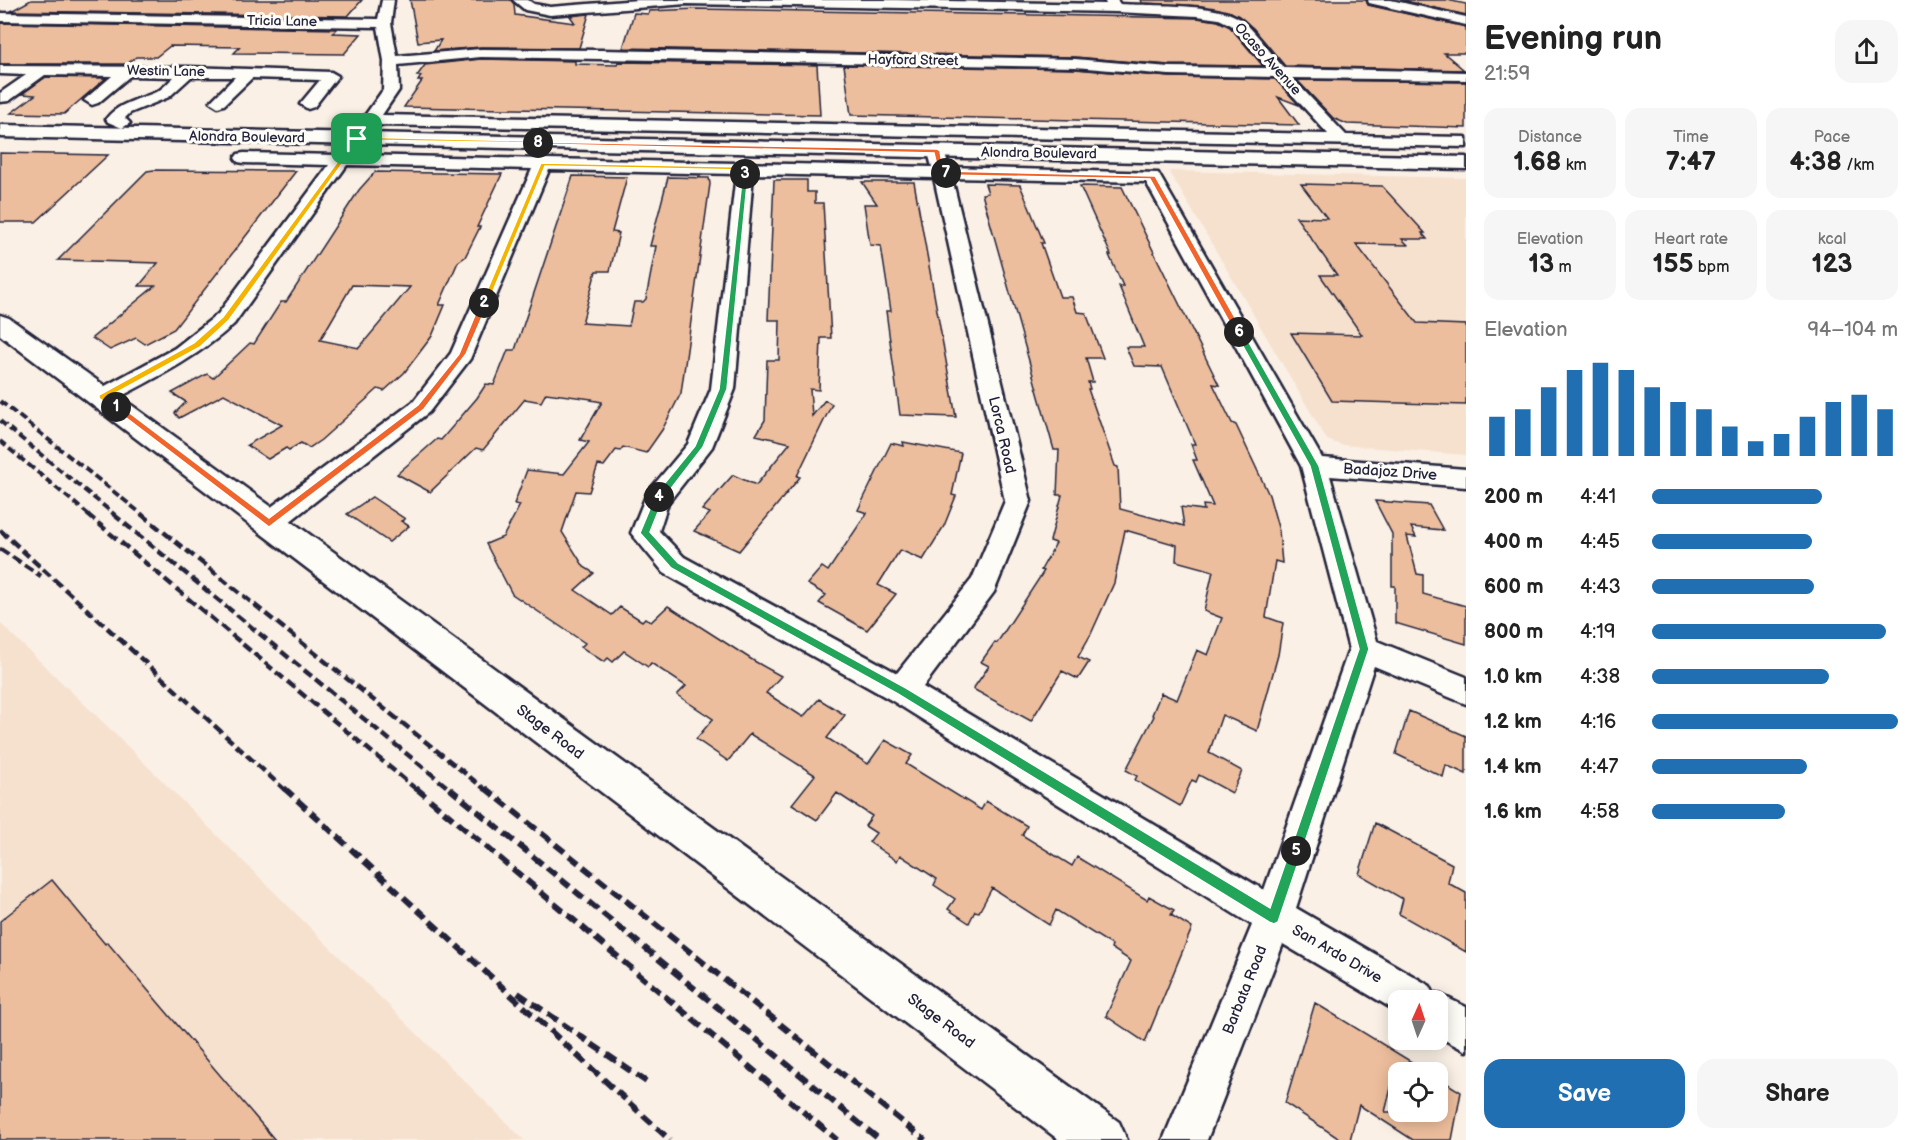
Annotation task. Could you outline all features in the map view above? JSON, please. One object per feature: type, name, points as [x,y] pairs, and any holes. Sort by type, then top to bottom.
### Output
[{"type":"main road","name":"Alondra Boulevard","points":[[0,131],[116,128],[939,162],[1466,162]]},
{"type":"main road","name":"Stage Road","points":[[0,323],[1101,1140]]},
{"type":"street","points":[[102,397],[197,345],[226,319],[371,120],[391,90],[391,61],[384,23],[387,0]]},
{"type":"street","points":[[519,0],[530,7],[550,11],[603,13],[686,0],[1113,4]]},
{"type":"street","points":[[1374,0],[1466,21]]},
{"type":"street","name":"Ocaso Avenue","points":[[1113,4],[1222,15],[1236,22],[1342,140]]},
{"type":"street","name":"Tricia Lane","points":[[0,17],[384,23]]},
{"type":"street","points":[[600,54],[607,36]]},
{"type":"street","name":"Hayford Street","points":[[391,61],[481,53],[600,54],[1076,63],[1169,71],[1466,76]]},
{"type":"street","points":[[1417,61],[1434,75]]},
{"type":"street","name":"Westin Lane","points":[[0,70],[128,70],[331,76],[308,104]]},
{"type":"street","points":[[3,98],[42,70]]},
{"type":"street","points":[[92,100],[128,70]]},
{"type":"street","points":[[116,128],[139,120],[150,110],[165,102],[164,94],[189,72]]},
{"type":"street","points":[[218,102],[248,73]]},
{"type":"street","name":"Alondra Boulevard","points":[[371,120],[1466,142]]},
{"type":"street","name":"Alondra Boulevard","points":[[244,158],[745,168],[939,162],[1152,177],[1314,466]]},
{"type":"street","name":"Lorca Road","points":[[902,691],[984,584],[1018,501],[939,162]]},
{"type":"street","points":[[269,523],[421,407],[462,354],[543,164]]},
{"type":"street","name":"San Ardo Drive","points":[[745,168],[723,389],[699,447],[656,500],[645,533],[674,565],[902,691],[1274,917],[1399,990]]},
{"type":"street","points":[[1314,466],[1364,649],[1466,691]]},
{"type":"street","name":"Badajoz Drive","points":[[1314,466],[1466,478]]},
{"type":"street","name":"Barbata Road","points":[[1185,1140],[1274,917],[1364,649]]},
{"type":"street","points":[[1448,1019],[1466,1030]]},
{"type":"shaded area","points":[[1169,171],[1466,178],[1466,455],[1341,445],[1327,440]]},
{"type":"shaded area","points":[[0,623],[108,727],[524,1140],[0,1140]]},
{"type":"building","points":[[31,0],[362,0],[348,16],[11,11]]},
{"type":"building","points":[[410,0],[511,0],[514,4],[515,15],[575,23],[570,16],[589,14],[579,48],[481,47],[434,51],[441,40],[418,42]]},
{"type":"building","points":[[1141,0],[1366,0],[1368,5],[1466,27],[1466,53],[1444,53],[1464,70],[1285,66],[1253,28],[1231,12],[1201,6],[1142,3]]},
{"type":"building","points":[[1401,0],[1447,0],[1466,4],[1466,15]]},
{"type":"building","points":[[697,9],[1197,18],[1218,21],[1230,27],[1263,66],[1169,65],[1075,57],[623,48],[634,13],[648,14],[649,11]]},
{"type":"building","points":[[0,23],[337,29],[333,33],[361,34],[344,54],[234,53],[240,47],[170,46],[156,57],[136,57],[127,64],[0,64]]},
{"type":"building","points":[[481,59],[575,61],[575,64],[617,65],[618,62],[817,65],[820,115],[404,107],[422,81],[418,81],[421,76],[417,76],[425,65]]},
{"type":"building","points":[[844,65],[1075,69],[1169,77],[1275,79],[1299,105],[1278,97],[1299,125],[851,115]]},
{"type":"building","points":[[46,77],[106,78],[64,114],[11,113],[35,95],[22,94]]},
{"type":"building","points":[[1297,80],[1466,82],[1466,128],[1347,124],[1333,118]]},
{"type":"building","points":[[0,153],[108,155],[36,222],[0,222]]},
{"type":"building","points":[[147,171],[296,171],[174,329],[145,344],[136,338],[110,350],[92,338],[155,286],[139,286],[158,263],[58,260]]},
{"type":"building","points":[[375,172],[502,174],[477,227],[480,227],[465,257],[458,262],[439,305],[445,305],[432,336],[404,373],[384,391],[378,389],[309,448],[301,443],[289,450],[286,448],[268,459],[247,445],[282,425],[224,394],[179,418],[175,413],[186,402],[172,393],[207,374],[213,378],[250,343],[254,344],[281,302],[286,302],[359,190]],"holes":[[[352,285],[410,287],[359,348],[320,340]]]},
{"type":"building","points":[[573,176],[627,177],[612,232],[619,233],[610,271],[596,271],[582,323],[629,326],[634,302],[643,302],[646,299],[656,246],[650,246],[668,177],[709,178],[710,184],[681,393],[662,430],[646,453],[623,447],[620,451],[616,450],[604,466],[598,465],[589,492],[576,491],[562,532],[584,567],[594,573],[575,590],[612,615],[620,607],[642,621],[645,618],[651,622],[668,606],[781,676],[766,693],[803,717],[819,699],[845,715],[827,738],[868,764],[885,740],[912,755],[906,764],[981,810],[986,801],[1027,826],[1022,835],[1072,866],[1077,857],[1147,900],[1149,896],[1174,910],[1171,915],[1192,928],[1145,1042],[1106,1016],[1131,961],[1111,948],[1112,945],[1056,910],[1049,925],[992,888],[979,912],[975,911],[969,923],[948,909],[955,899],[934,885],[937,879],[900,855],[897,861],[869,842],[876,833],[865,826],[872,816],[837,793],[817,820],[792,804],[815,775],[750,734],[728,761],[696,739],[713,719],[677,695],[686,686],[651,663],[648,667],[624,651],[613,662],[608,658],[604,662],[581,647],[585,643],[512,594],[486,544],[503,537],[520,505],[514,504],[527,470],[564,474],[589,442],[580,440],[602,402],[546,393],[541,402],[525,399],[483,450],[476,448],[430,492],[397,474],[437,439],[441,440],[486,384],[494,385],[508,350],[515,350]]},
{"type":"building","points":[[774,180],[807,180],[807,192],[815,192],[815,203],[823,203],[831,338],[821,338],[819,390],[810,389],[812,416],[825,400],[832,404],[797,476],[800,477],[739,551],[694,531],[710,513],[702,510],[733,475],[756,485],[790,443],[756,435],[765,420],[767,360],[779,360],[780,320],[768,320]]},
{"type":"building","points":[[862,182],[914,182],[956,417],[900,415],[886,311],[891,311],[881,246],[870,245],[864,204],[877,204]]},
{"type":"building","points":[[985,184],[1020,185],[1044,243],[1041,243],[1060,297],[1072,297],[1077,312],[1086,313],[1103,358],[1086,358],[1093,382],[1088,382],[1090,389],[1088,389],[1115,466],[1118,467],[1120,509],[1184,526],[1181,507],[1204,510],[1203,505],[1213,506],[1193,460],[1197,460],[1191,444],[1195,444],[1162,367],[1134,366],[1126,347],[1144,347],[1119,286],[1123,286],[1109,255],[1111,255],[1080,186],[1122,187],[1219,385],[1213,384],[1232,423],[1236,425],[1269,495],[1279,531],[1282,563],[1275,561],[1266,617],[1283,623],[1278,655],[1257,731],[1222,715],[1209,753],[1242,771],[1232,793],[1199,775],[1196,782],[1192,780],[1180,806],[1135,780],[1137,776],[1126,770],[1154,716],[1152,715],[1161,693],[1177,700],[1197,650],[1208,655],[1222,618],[1204,611],[1213,571],[1176,561],[1177,545],[1125,530],[1114,583],[1078,657],[1089,662],[1078,679],[1062,671],[1031,721],[973,689],[989,666],[981,662],[995,642],[997,643],[1044,571],[1041,570],[1056,543],[1050,541],[1062,495],[1057,495],[1059,450],[1054,450],[982,194],[988,193]]},
{"type":"building","points":[[1301,184],[1382,186],[1425,233],[1422,233],[1427,239],[1402,239],[1408,245],[1356,244],[1417,323],[1466,325],[1466,405],[1332,401],[1291,333],[1362,335],[1320,275],[1337,275],[1296,217],[1327,218]]},
{"type":"building","points":[[903,442],[961,453],[952,495],[956,496],[944,526],[923,560],[900,550],[878,585],[896,594],[867,630],[819,603],[826,595],[807,584],[822,567],[828,571],[867,513],[858,510],[891,443],[904,446]]},
{"type":"building","points":[[372,497],[405,519],[401,521],[409,526],[389,542],[347,514]]},
{"type":"building","points":[[1375,501],[1429,505],[1443,530],[1411,527],[1416,537],[1407,536],[1417,574],[1423,575],[1423,594],[1466,606],[1466,644],[1395,623],[1392,534]]},
{"type":"building","points":[[1409,711],[1466,736],[1466,774],[1446,765],[1443,777],[1396,754]]},
{"type":"building","points":[[1375,823],[1452,864],[1448,883],[1466,893],[1466,952],[1399,914],[1403,899],[1359,874]]},
{"type":"building","points":[[52,880],[275,1140],[0,1140],[0,921]]},
{"type":"building","points":[[1315,1003],[1388,1048],[1388,1050],[1412,1062],[1388,1062],[1388,1100],[1385,1112],[1388,1112],[1388,1122],[1448,1122],[1448,1084],[1461,1092],[1452,1140],[1413,1140],[1359,1105],[1350,1140],[1341,1140],[1285,1103]]},
{"type":"railway","points":[[0,401],[143,515]]},
{"type":"railway","points":[[0,421],[115,515]]},
{"type":"railway","points":[[0,441],[89,515]]},
{"type":"railway","points":[[87,514],[417,790]]},
{"type":"railway","points":[[113,514],[451,790]]},
{"type":"railway","points":[[141,514],[486,790]]},
{"type":"railway","points":[[0,530],[285,790]]},
{"type":"railway","points":[[0,549],[41,576]]},
{"type":"railway","points":[[284,788],[670,1140]]},
{"type":"railway","points":[[416,788],[837,1140]]},
{"type":"railway","points":[[449,788],[880,1140]]},
{"type":"railway","points":[[485,788],[925,1140]]},
{"type":"railway","points":[[518,993],[648,1083]]},
{"type":"route","points":[[357,139],[937,151],[941,173],[1152,177],[1314,466],[1364,649],[1274,917],[902,691],[674,565],[645,533],[656,500],[699,447],[723,389],[745,168],[543,164],[462,354],[421,407],[269,523],[102,397],[197,345],[226,319],[357,139]]}]
